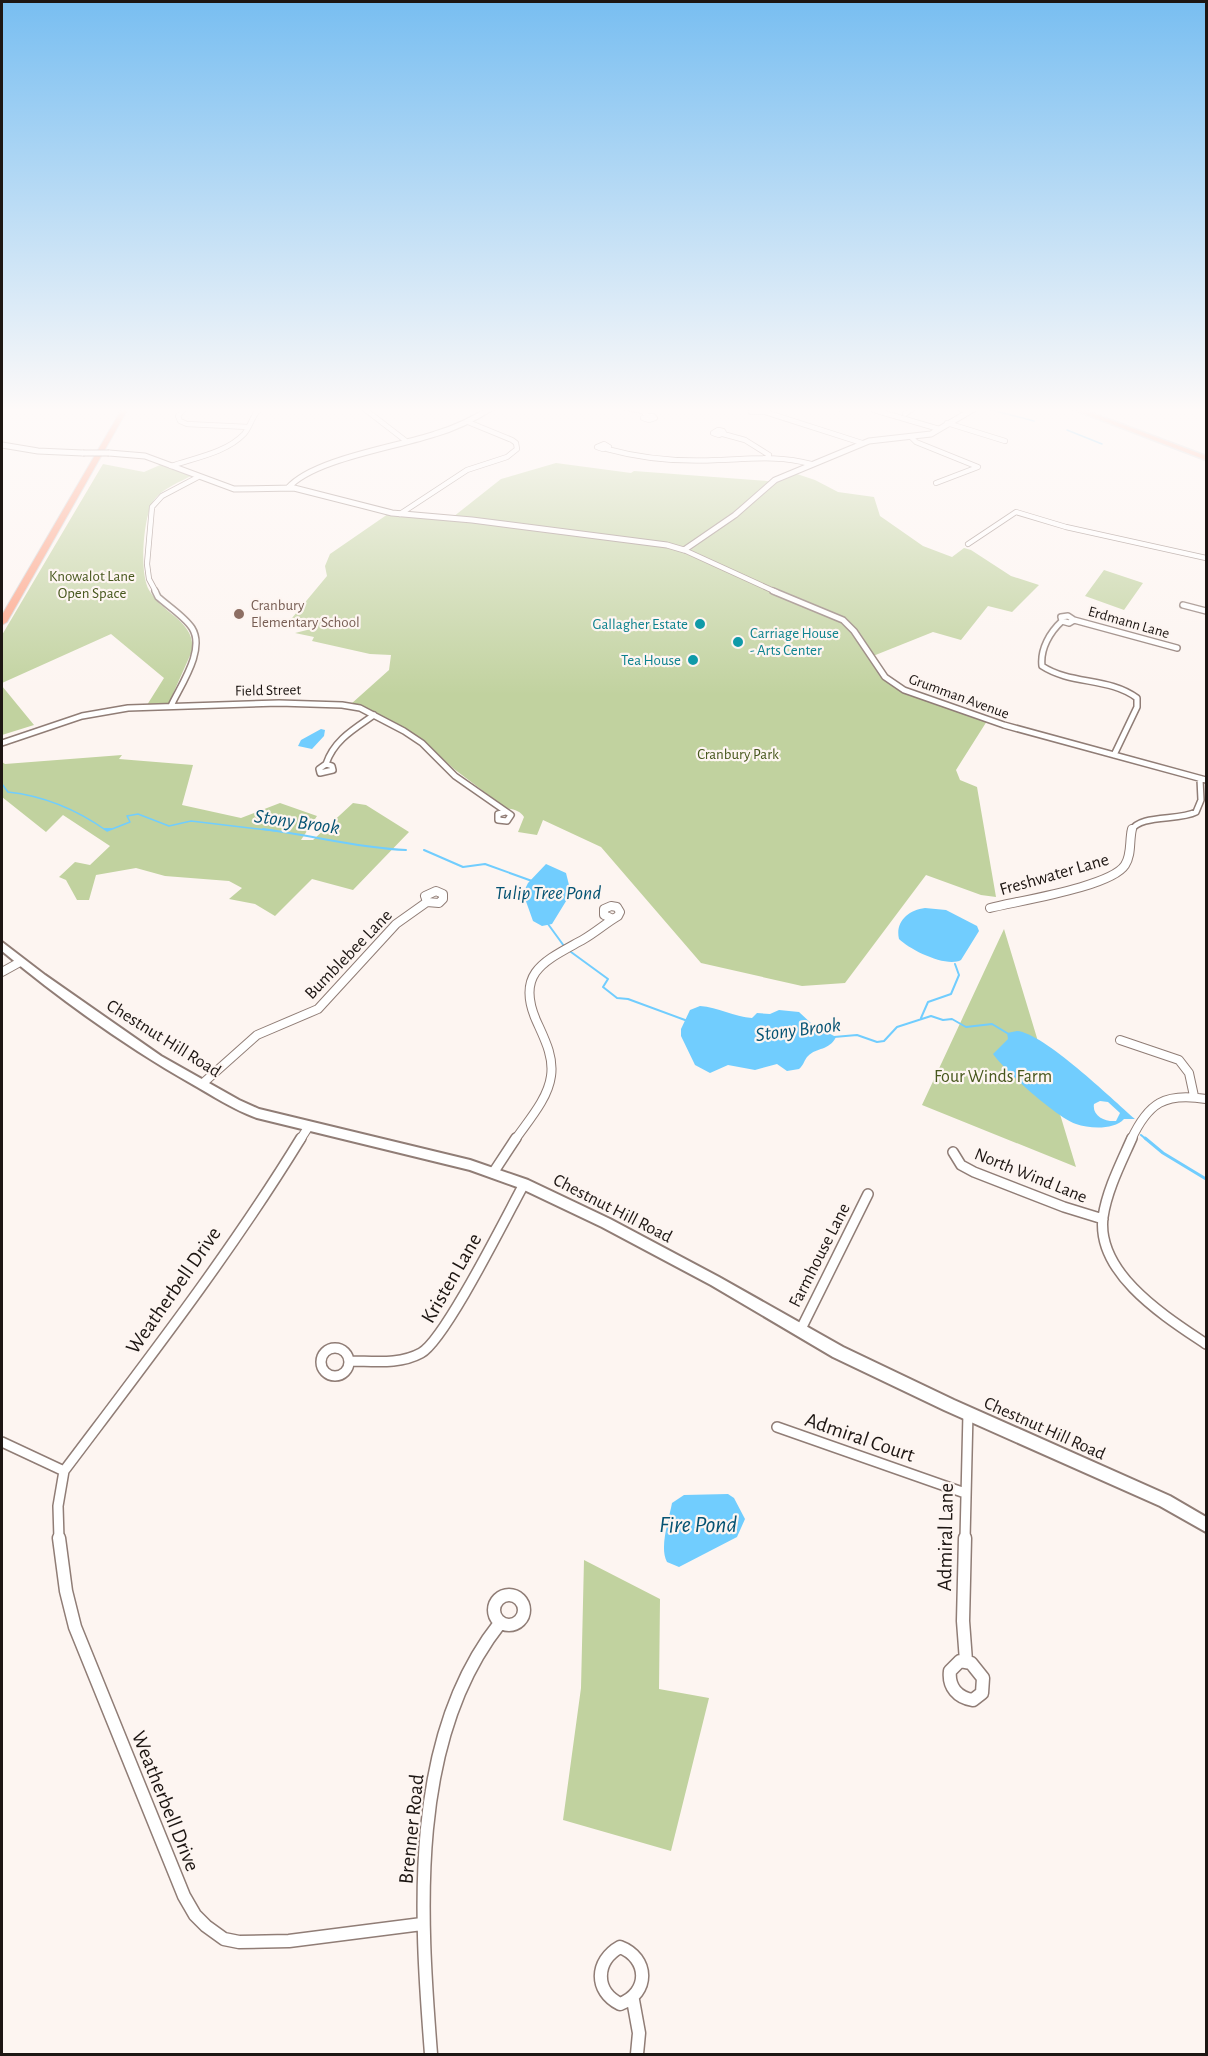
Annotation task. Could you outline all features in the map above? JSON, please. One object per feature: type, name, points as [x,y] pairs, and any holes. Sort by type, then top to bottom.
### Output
[{"type":"highway","points":[[2,605],[62,503]]},
{"type":"highway","points":[[2,622],[71,503]]},
{"type":"main road","name":"Chestnut Hill Road","points":[[2,946],[20,962],[157,1059],[258,1113],[493,1173],[524,1184],[606,1223],[715,1281],[848,1357],[1166,1501],[1206,1525]]},
{"type":"street","points":[[155,503],[147,564],[148,579],[158,597],[192,627],[197,640],[196,651],[171,706]]},
{"type":"street","name":"Grumman Avenue","points":[[349,503],[400,514],[472,520],[667,545],[684,550],[761,586],[843,620],[854,631],[885,678],[904,690],[990,721],[1203,780]]},
{"type":"street","points":[[400,514],[417,503]]},
{"type":"street","points":[[684,550],[749,503]]},
{"type":"street","points":[[968,544],[1016,512],[1066,527],[1206,558]]},
{"type":"street","points":[[1183,605],[1206,611]]},
{"type":"street","name":"Erdmann Lane","points":[[1114,755],[1137,708],[1137,698],[1120,688],[1056,675],[1042,666],[1041,657],[1050,636],[1062,621],[1074,620],[1177,648]]},
{"type":"street","name":"Field Street","points":[[2,742],[93,713],[128,708],[331,704],[360,708],[422,743],[455,776],[506,812]]},
{"type":"street","points":[[326,764],[333,746],[374,715]]},
{"type":"street","name":"Freshwater Lane","points":[[990,908],[1052,894],[1109,878],[1119,872],[1131,853],[1130,832],[1132,827],[1141,822],[1183,817],[1196,812],[1201,803],[1203,780]]},
{"type":"street","name":"Bumblebee Lane","points":[[202,1084],[254,1037],[269,1028],[304,1017],[318,1009],[396,924],[427,902]]},
{"type":"street","points":[[493,1173],[541,1102],[551,1077],[550,1052],[528,1002],[527,993],[534,973],[543,963],[591,935],[611,918]]},
{"type":"street","points":[[2,972],[20,962]]},
{"type":"street","points":[[1120,1040],[1179,1060],[1189,1073],[1194,1096]]},
{"type":"street","points":[[1206,1099],[1194,1096],[1166,1099],[1149,1110],[1140,1121],[1110,1192],[1103,1219],[1112,1258],[1131,1284],[1148,1301],[1206,1344]]},
{"type":"street","name":"Weatherbell Drive","points":[[309,1126],[278,1176],[165,1337],[64,1471],[59,1483],[59,1545],[66,1596],[75,1627],[190,1910],[202,1923],[226,1940],[242,1942],[262,1942],[422,1924]]},
{"type":"street","name":"North Wind Lane","points":[[953,1152],[961,1164],[974,1172],[1064,1208],[1103,1219]]},
{"type":"street","name":"Kristen Lane","points":[[349,1362],[401,1361],[423,1352],[434,1343],[524,1184]]},
{"type":"street","name":"Farmhouse Lane","points":[[800,1330],[868,1194]]},
{"type":"street","name":"Admiral Lane","points":[[966,1661],[963,1621],[968,1413]]},
{"type":"street","name":"Admiral Court","points":[[777,1427],[965,1493]]},
{"type":"street","points":[[2,1442],[64,1471]]},
{"type":"street","name":"Brenner Road","points":[[431,2055],[422,1924],[430,1796],[458,1691],[473,1659],[500,1623]]},
{"type":"street","points":[[633,2000],[639,2033],[637,2055]]},
{"type":"green space","name":"Knowalot Lane Open Space","points":[[80,503],[153,503],[145,531],[143,558],[146,582],[155,598],[184,625],[192,641],[192,651],[168,705],[147,705],[164,678],[111,634],[2,683],[2,635]]},
{"type":"green space","name":"Cranbury Park","points":[[471,503],[876,503],[880,516],[923,546],[952,557],[964,548],[971,550],[1011,576],[1039,585],[1012,612],[988,606],[961,640],[933,632],[873,656],[847,620],[844,618],[842,621],[879,672],[894,686],[987,721],[956,770],[960,780],[977,787],[996,897],[981,895],[926,875],[845,983],[802,986],[701,963],[601,847],[543,820],[537,835],[518,832],[524,817],[521,814],[507,809],[454,769],[423,740],[351,704],[389,670],[391,655],[370,654],[312,641],[314,637],[295,633],[315,628],[287,624],[327,576],[325,566],[330,554],[388,514],[453,517]]},
{"type":"green space","points":[[1104,570],[1143,583],[1124,610],[1085,596]]},
{"type":"green space","points":[[2,686],[34,725],[2,735]]},
{"type":"green space","points":[[122,755],[119,759],[193,765],[182,805],[241,818],[280,803],[317,816],[301,840],[313,840],[353,803],[366,805],[409,832],[353,890],[312,879],[275,916],[255,904],[229,899],[242,888],[229,881],[165,876],[136,868],[96,875],[89,900],[77,900],[66,880],[59,877],[75,862],[90,865],[110,846],[63,815],[46,832],[2,797],[2,762],[5,764]]},
{"type":"green space","name":"Four Winds Farm","points":[[1004,929],[1076,1167],[922,1105]]},
{"type":"green space","points":[[584,1560],[660,1599],[659,1689],[709,1698],[671,1851],[563,1820],[581,1688]]},
{"type":"water","points":[[321,729],[325,730],[324,736],[312,749],[298,746],[301,740]]},
{"type":"water","name":"Tulip Tree Pond","points":[[546,864],[566,873],[571,893],[552,924],[542,926],[533,921],[523,893],[528,883]]},
{"type":"water","points":[[925,908],[946,910],[977,926],[979,931],[961,960],[947,962],[938,960],[920,953],[899,939],[899,927],[904,918],[913,911]]},
{"type":"water","points":[[700,1006],[752,1018],[757,1013],[770,1014],[779,1010],[799,1012],[813,1025],[836,1037],[830,1045],[808,1056],[799,1069],[787,1071],[777,1064],[755,1070],[728,1065],[710,1073],[695,1065],[681,1036],[681,1029],[690,1010]]},
{"type":"water","points":[[1017,1031],[1044,1043],[1078,1068],[1135,1119],[1124,1119],[1108,1127],[1095,1128],[1076,1124],[1056,1113],[1020,1082],[993,1054],[1008,1039],[1007,1033]],"holes":[[[1100,1101],[1108,1102],[1120,1113],[1116,1121],[1104,1119],[1095,1112],[1094,1104]]]},
{"type":"water","name":"Fire Pond","points":[[728,1494],[734,1498],[745,1519],[737,1537],[679,1567],[667,1562],[664,1541],[672,1503],[684,1495]]},
{"type":"waterway","name":"Stony Brook","points":[[2,784],[8,792],[60,805],[84,816],[107,831],[130,822],[127,816],[138,814],[169,826],[191,821],[272,831]]},
{"type":"waterway","name":"Stony Brook","points":[[105,829],[111,829]]},
{"type":"waterway","name":"Stony Brook","points":[[263,829],[272,831]]},
{"type":"waterway","name":"Stony Brook","points":[[272,831],[370,847],[406,850]]},
{"type":"waterway","name":"Stony Brook","points":[[424,850],[463,867],[485,864],[532,881]]},
{"type":"waterway","name":"Stony Brook","points":[[548,924],[564,946]]},
{"type":"waterway","name":"Stony Brook","points":[[571,952],[608,979],[603,987],[617,998],[628,999],[685,1020]]},
{"type":"waterway","points":[[921,1018],[928,1002],[951,994],[959,975],[955,964]]},
{"type":"waterway","name":"Stony Brook","points":[[834,1037],[857,1035],[877,1042],[884,1041],[897,1027],[931,1016],[943,1020],[952,1019],[966,1027],[992,1024],[1007,1033]]},
{"type":"waterway","name":"Stony Brook","points":[[1141,1135],[1147,1140]]},
{"type":"waterway","name":"Stony Brook","points":[[1145,1138],[1163,1153],[1206,1179]]},
{"type":"place","name":"Cranbury Elementary School","points":[[239,614]]},
{"type":"place","name":"Gallagher Estate","points":[[700,624]]},
{"type":"place","name":"Carriage House - Arts Center","points":[[738,642]]},
{"type":"place","name":"Tea House","points":[[693,660]]}]
